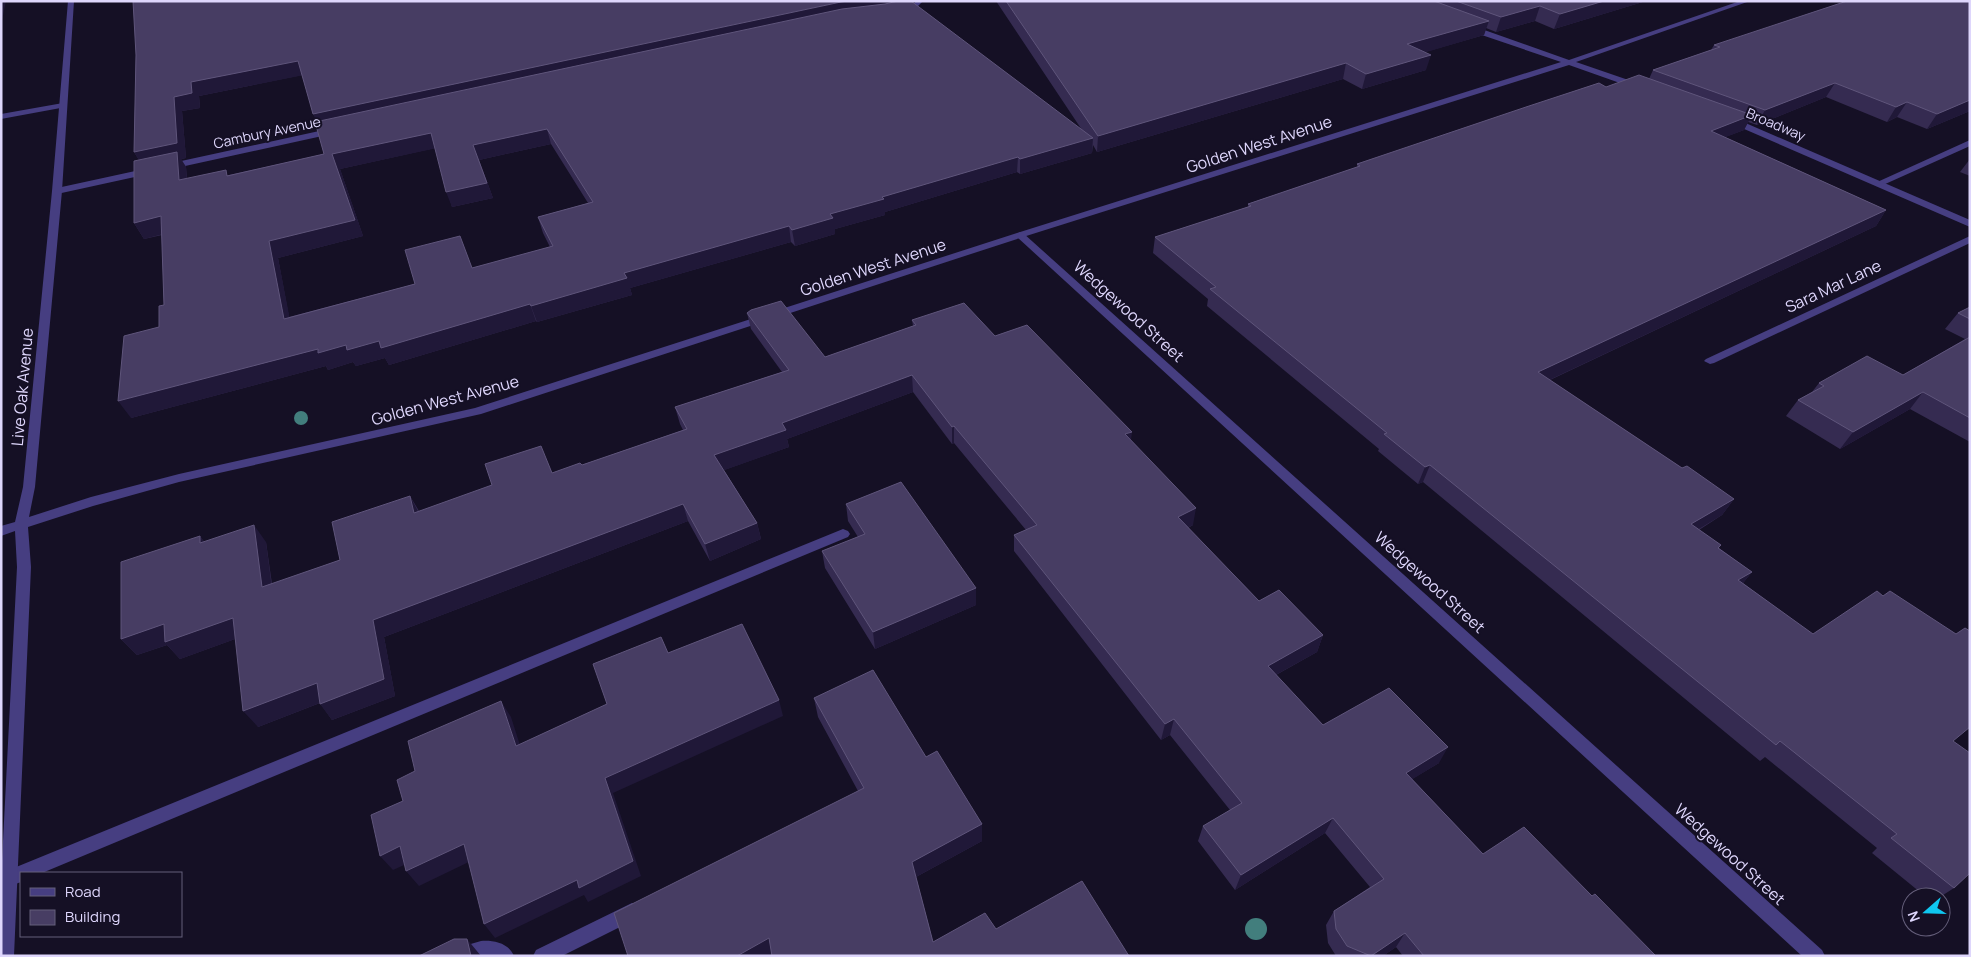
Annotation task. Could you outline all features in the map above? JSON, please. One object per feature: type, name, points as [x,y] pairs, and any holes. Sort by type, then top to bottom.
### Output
[{"type":"street","name":"Live Oak Avenue","points":[[5,956],[24,567],[21,525],[29,487],[58,191],[71,1]]},
{"type":"street","points":[[892,12],[914,7],[920,1]]},
{"type":"street","name":"Golden West Avenue","points":[[1,531],[90,502],[179,478],[476,411],[1020,235],[1567,63],[1747,1]]},
{"type":"street","points":[[1460,24],[1642,88]]},
{"type":"street","points":[[1,117],[63,105]]},
{"type":"street","name":"Broadway","points":[[1719,116],[1880,183],[1970,224]]},
{"type":"street","name":"Cambury Avenue","points":[[58,191],[346,128]]},
{"type":"street","points":[[1880,183],[1970,143]]},
{"type":"street","name":"Wedgewood Street","points":[[1020,235],[1816,956]]},
{"type":"street","name":"Sara Mar Lane","points":[[1710,361],[1970,239]]},
{"type":"street","points":[[25,872],[842,534]]},
{"type":"street","points":[[10,878],[20,874]]},
{"type":"street","points":[[542,956],[648,904]]},
{"type":"street","points":[[456,956],[482,949],[498,951],[505,956]]},
{"type":"building","points":[[133,1],[848,1],[313,114],[298,61],[191,82],[192,93],[174,97],[177,143],[134,152],[136,55]]},
{"type":"building","points":[[911,1],[1093,138],[1020,159],[1018,157],[882,197],[884,199],[830,214],[833,218],[792,230],[789,226],[624,273],[627,278],[531,306],[530,304],[381,348],[379,341],[347,350],[346,345],[318,353],[318,349],[118,401],[124,336],[159,327],[159,306],[164,305],[161,216],[134,223],[134,161],[177,152],[179,180],[226,170],[227,176],[324,154],[315,122],[842,9]],"holes":[[[547,129],[593,202],[538,217],[553,246],[472,268],[460,236],[405,250],[415,284],[284,319],[269,241],[355,220],[332,154],[431,133],[446,192],[487,183],[473,145]]]},
{"type":"building","points":[[1006,1],[1434,1],[1489,21],[1407,44],[1431,55],[1366,74],[1346,63],[1098,136]]},
{"type":"building","points":[[1456,1],[1604,1],[1560,14],[1540,6],[1501,17]]},
{"type":"building","points":[[1847,1],[1970,1],[1970,100],[1937,114],[1907,102],[1896,107],[1835,83],[1765,110],[1653,70],[1720,47],[1714,45]]},
{"type":"building","points":[[1639,75],[1752,115],[1711,131],[1886,210],[1538,372],[1682,468],[1687,466],[1734,499],[1691,524],[1721,545],[1718,548],[1752,572],[1738,580],[1813,634],[1877,591],[1883,596],[1890,591],[1956,634],[1965,628],[1970,631],[1970,727],[1953,741],[1970,753],[1970,873],[1954,888],[1891,838],[1897,834],[1780,741],[1776,745],[1430,465],[1425,467],[1384,434],[1387,433],[1210,289],[1216,287],[1155,237],[1251,206],[1248,204],[1360,166],[1357,164],[1526,107],[1599,83],[1606,87]]},
{"type":"building","points":[[781,301],[825,357],[916,325],[912,320],[964,303],[995,336],[1027,325],[1132,432],[1125,434],[1196,508],[1178,517],[1259,601],[1279,590],[1323,635],[1268,666],[1323,725],[1389,688],[1448,747],[1406,773],[1483,854],[1524,827],[1592,896],[1595,894],[1656,956],[1424,956],[1405,933],[1371,956],[1347,946],[1336,929],[1334,911],[1384,879],[1333,818],[1241,875],[1203,826],[1242,803],[1174,719],[1165,724],[1014,535],[1037,525],[954,426],[952,427],[912,375],[782,423],[786,430],[714,455],[757,523],[705,544],[683,504],[373,620],[384,679],[320,704],[317,683],[243,711],[233,618],[165,642],[164,624],[121,639],[121,562],[200,536],[200,543],[254,525],[262,587],[340,560],[332,522],[410,496],[414,513],[492,485],[485,464],[541,446],[552,473],[580,463],[582,465],[687,429],[675,407],[789,370],[747,313]]},
{"type":"building","points":[[1970,307],[1970,319],[1958,313]]},
{"type":"building","points":[[1970,337],[1970,418],[1923,392],[1853,432],[1798,400],[1824,386],[1819,383],[1867,356],[1903,375]]},
{"type":"building","points":[[901,482],[976,588],[873,632],[822,551],[865,534],[846,504]]},
{"type":"building","points":[[742,624],[779,700],[605,778],[633,861],[579,888],[577,880],[484,924],[464,844],[406,871],[400,846],[380,856],[371,815],[403,801],[397,780],[415,771],[408,741],[501,701],[516,746],[607,704],[593,664],[661,637],[668,653]]},
{"type":"building","points":[[873,670],[926,757],[937,751],[982,824],[912,862],[933,942],[985,913],[996,929],[1082,881],[1129,956],[772,956],[769,938],[737,956],[628,956],[614,913],[864,788],[814,698]]},
{"type":"building","points":[[454,939],[467,939],[471,956],[419,956]]}]
